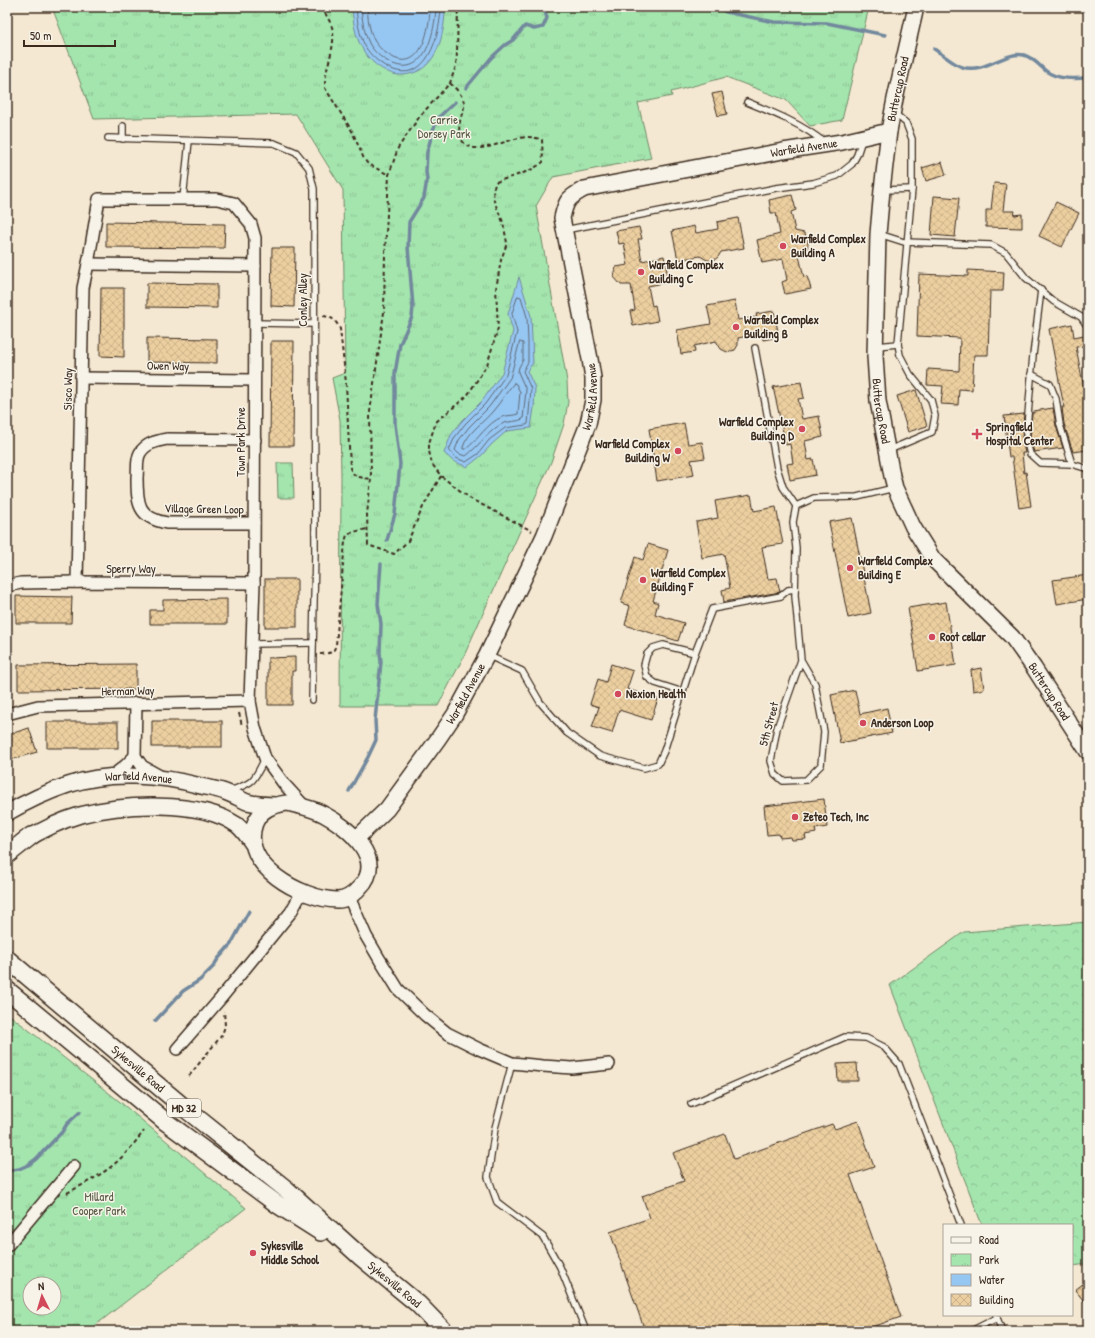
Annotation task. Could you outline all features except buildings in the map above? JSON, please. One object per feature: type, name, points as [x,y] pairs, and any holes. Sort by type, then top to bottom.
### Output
[{"type":"main road","points":[[7,855],[31,836]]},
{"type":"main road","points":[[7,950],[30,978]]},
{"type":"main road","name":"Sykesville Road","points":[[7,959],[181,1105],[287,1190],[361,1256],[418,1304],[444,1331]]},
{"type":"main road","name":"Sykesville Road","points":[[7,990],[166,1122],[277,1204],[361,1256]]},
{"type":"street","name":"Buttercup Road","points":[[916,7],[889,131],[878,234],[876,346],[878,400],[895,488],[913,527],[933,559],[1012,637],[1034,668],[1088,752]]},
{"type":"street","name":"Warfield Avenue","points":[[356,839],[387,809],[438,740],[455,714],[487,655],[544,536],[588,424],[593,400],[593,378],[562,218],[566,203],[574,195],[584,189],[889,131]]},
{"type":"street","name":"Town Park Drive","points":[[99,199],[217,199],[234,203],[251,224],[255,238],[255,440],[253,644],[250,701],[255,728],[265,758],[284,784],[305,806]]},
{"type":"street","name":"Sisco Way","points":[[77,582],[83,288],[99,199]]},
{"type":"street","points":[[88,264],[255,266]]},
{"type":"street","name":"Owen Way","points":[[81,378],[254,380]]},
{"type":"street","name":"Village Green Loop","points":[[254,523],[167,523],[150,518],[140,507],[138,498],[138,462],[140,453],[154,441],[167,439],[255,440]]},
{"type":"street","name":"Sperry Way","points":[[7,586],[21,583],[77,582],[254,583]]},
{"type":"street","name":"Herman Way","points":[[7,714],[38,706],[250,701]]},
{"type":"street","points":[[136,703],[135,756],[142,766],[164,778]]},
{"type":"street","points":[[111,777],[135,756]]},
{"type":"street","name":"Warfield Avenue","points":[[7,813],[69,784],[90,779],[111,777],[164,778],[226,792],[247,802],[262,805],[275,805]]},
{"type":"street","points":[[7,850],[58,823],[90,813],[133,806],[156,806],[189,808],[222,817],[237,825],[245,832],[256,853],[266,867],[283,882],[302,892],[326,899],[339,900],[349,897],[365,882],[369,869],[368,859],[364,848],[343,826],[305,806],[287,803],[275,805],[265,811],[256,821],[253,830],[252,843]]},
{"type":"street","points":[[177,1049],[221,998],[291,912],[302,892]]},
{"type":"street","points":[[349,897],[366,936],[398,989],[425,1015],[447,1033],[479,1049],[512,1062],[572,1068],[609,1064]]},
{"type":"street","points":[[7,1246],[74,1166]]},
{"type":"lane","points":[[747,102],[782,117],[814,134],[826,144]]},
{"type":"lane","points":[[887,451],[932,432],[935,416],[931,400],[910,374],[900,355],[898,344],[912,189],[912,139],[906,123],[893,112]]},
{"type":"lane","points":[[123,139],[124,126]]},
{"type":"lane","points":[[564,230],[776,188],[814,183],[837,176],[852,164],[857,155],[863,137]]},
{"type":"lane","name":"Conley Alley","points":[[108,138],[274,143],[296,152],[309,168],[314,189],[315,551],[312,700]]},
{"type":"lane","points":[[183,199],[189,141]]},
{"type":"lane","points":[[882,190],[912,189]]},
{"type":"lane","points":[[878,234],[907,242],[991,245],[1006,253],[1026,278],[1054,301],[1080,316],[1088,318]]},
{"type":"lane","points":[[1041,290],[1031,374],[1026,438],[1030,454],[1040,463],[1072,464],[1088,469]]},
{"type":"lane","points":[[1080,316],[1088,327]]},
{"type":"lane","points":[[255,323],[314,324]]},
{"type":"lane","points":[[876,346],[898,344]]},
{"type":"lane","points":[[756,348],[777,468],[783,487],[796,506],[814,498],[857,497],[895,488]]},
{"type":"lane","points":[[1031,374],[1050,384],[1056,399],[1060,424],[1072,464]]},
{"type":"lane","name":"5th Street","points":[[796,506],[793,522],[796,548],[795,589],[800,660],[777,728],[771,761],[774,774],[783,781],[806,780],[821,765],[824,732],[815,684],[800,660]]},
{"type":"lane","points":[[487,655],[522,671],[540,702],[567,734],[600,756],[644,768],[658,764],[664,751],[695,652],[712,609],[781,596],[788,590],[795,589]]},
{"type":"lane","points":[[253,644],[313,643]]},
{"type":"lane","points":[[683,692],[655,683],[647,677],[644,665],[647,654],[653,648],[663,645],[695,652]]},
{"type":"lane","points":[[226,792],[247,785],[256,777],[265,758]]},
{"type":"lane","points":[[691,1104],[845,1037],[866,1038],[884,1046],[899,1064],[961,1224]]},
{"type":"lane","points":[[512,1062],[495,1128],[488,1177],[497,1202],[542,1237],[560,1267],[586,1331]]},
{"type":"lane","points":[[971,1331],[996,1317],[1002,1331]]},
{"type":"path","points":[[321,7],[331,24],[333,32],[333,44],[324,80],[325,88],[352,131],[364,159],[368,164],[389,175]]},
{"type":"path","points":[[441,476],[423,507],[408,540],[394,554],[368,545],[367,514],[371,479],[370,412],[384,312],[389,175],[396,153],[404,139],[420,116],[450,82],[456,66],[458,7]]},
{"type":"path","points":[[450,82],[464,101],[464,110],[460,118],[459,136],[463,142],[472,148],[481,148],[522,138],[536,137],[542,140],[543,162],[538,167],[496,182],[492,190],[494,201],[503,222],[507,243],[501,260],[496,289],[498,328],[487,366],[467,396],[436,422],[429,443],[429,451],[432,464],[441,476],[471,499],[544,536]]},
{"type":"path","points":[[314,315],[331,317],[340,329],[346,384],[350,468],[352,474],[371,479]]},
{"type":"path","points":[[313,654],[330,653],[334,650],[336,645],[345,542],[347,535],[367,529]]},
{"type":"path","points":[[238,702],[242,727]]},
{"type":"path","points":[[189,1076],[222,1035],[225,1026],[225,1017],[221,998]]},
{"type":"path","points":[[65,1194],[112,1167],[123,1157],[144,1131]]},
{"type":"green space","name":"Carrie Dorsey Park","points":[[52,7],[869,7],[842,120],[810,126],[786,100],[726,77],[671,92],[672,96],[638,103],[651,158],[553,177],[536,206],[567,381],[568,402],[564,424],[551,462],[463,658],[438,706],[340,706],[340,420],[332,378],[345,373],[343,190],[296,114],[94,119]]},
{"type":"green space","points":[[277,463],[293,463],[294,498],[278,498]]},
{"type":"green space","points":[[1088,922],[1088,1264],[1073,1266],[1073,1224],[982,1224],[890,985],[964,932]]},
{"type":"green space","name":"Millard Cooper Park","points":[[7,1013],[119,1101],[246,1208],[88,1331],[7,1331]]},
{"type":"water","points":[[352,7],[445,7],[445,17],[438,48],[427,65],[419,71],[403,75],[394,74],[382,69],[364,52],[355,28]]},
{"type":"water","points":[[519,277],[531,316],[533,363],[527,371],[535,388],[531,428],[507,431],[467,467],[453,461],[444,453],[451,435],[462,421],[482,401],[502,373],[513,331],[508,314]]},
{"type":"waterway","points":[[466,88],[491,58],[513,40],[525,26],[534,29],[543,27],[547,18],[544,9],[547,7]]},
{"type":"waterway","points":[[717,7],[726,12],[774,22],[827,23],[885,35]]},
{"type":"waterway","points":[[934,49],[962,67],[979,68],[1009,56],[1024,55],[1055,76],[1072,79],[1088,77]]},
{"type":"waterway","points":[[387,540],[395,514],[400,464],[395,424],[395,373],[400,344],[412,317],[413,307],[408,247],[409,222],[424,198],[427,179],[427,152],[435,124],[440,116],[455,102]]},
{"type":"waterway","points":[[349,791],[376,740],[375,720],[381,662],[381,624],[378,604],[381,564]]},
{"type":"waterway","points":[[155,1021],[183,991],[200,980],[213,967],[231,944],[249,911]]},
{"type":"waterway","points":[[7,1171],[19,1169],[36,1159],[62,1132],[67,1124],[80,1112]]},
{"type":"place","name":"Warfield Complex Building A","points":[[783,246]]},
{"type":"place","name":"Warfield Complex Building C","points":[[641,272]]},
{"type":"place","name":"Warfield Complex Building B","points":[[736,327]]},
{"type":"place","name":"Warfield Complex Building D","points":[[802,429]]},
{"type":"place","name":"Springfield Hospital Center","points":[[977,434]]},
{"type":"place","name":"Warfield Complex Building W","points":[[678,451]]},
{"type":"place","name":"Warfield Complex Building E","points":[[850,568]]},
{"type":"place","name":"Warfield Complex Building F","points":[[643,580]]},
{"type":"place","name":"Root cellar","points":[[932,637]]},
{"type":"place","name":"Nexion Health","points":[[618,694]]},
{"type":"place","name":"Anderson Loop","points":[[863,723]]},
{"type":"place","name":"Zeteo Tech, Inc","points":[[795,817]]},
{"type":"place","name":"Sykesville Middle School","points":[[253,1253]]}]
